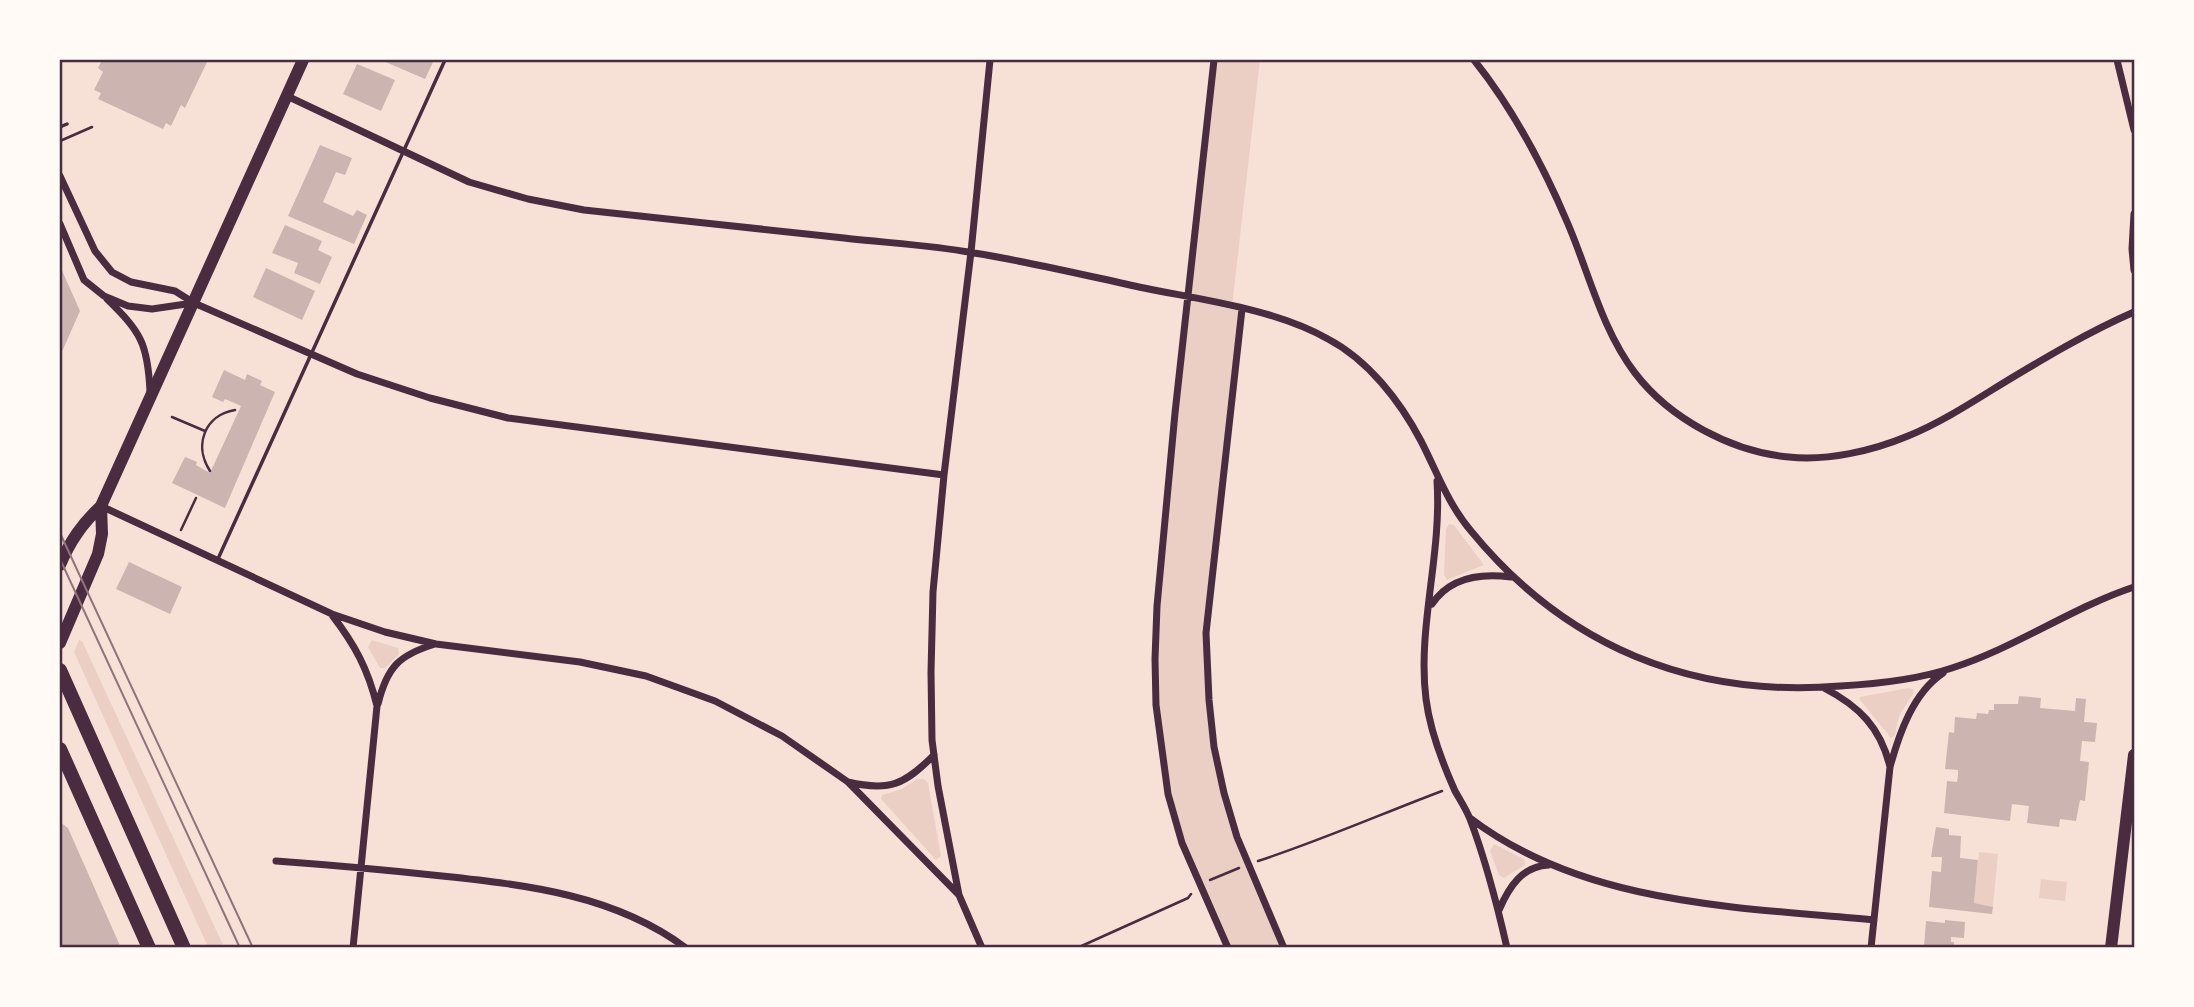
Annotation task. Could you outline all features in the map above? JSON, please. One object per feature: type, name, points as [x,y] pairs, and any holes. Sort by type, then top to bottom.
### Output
[{"type":"highway","points":[[62,675],[184,947]]},
{"type":"highway","points":[[60,749],[149,947]]},
{"type":"main road","points":[[60,565],[69,543],[81,525],[101,506],[303,60]]},
{"type":"main road","points":[[60,643],[98,554],[102,534],[101,506]]},
{"type":"main road","points":[[2111,947],[2134,755]]},
{"type":"street","points":[[982,947],[959,895],[938,786],[931,672],[933,592],[944,475],[971,252],[990,60]]},
{"type":"street","points":[[1214,60],[1190,297],[1175,413],[1158,592],[1155,659],[1156,705],[1168,794],[1182,843],[1228,947]]},
{"type":"street","points":[[1474,60],[1501,93],[1543,167],[1608,326],[1634,373],[1671,408],[1720,438],[1753,450],[1789,457],[1826,456],[1864,450],[1917,431],[1968,405],[2074,342],[2134,312]]},
{"type":"street","points":[[2117,60],[2134,130]]},
{"type":"street","points":[[287,96],[469,182],[528,199],[584,210],[971,252],[1190,297],[1300,326],[1329,339],[1352,354],[1376,377],[1421,441],[1454,508],[1471,532],[1512,577],[1549,609],[1581,630],[1619,650],[1673,670],[1717,681],[1765,687],[1824,688],[1915,678],[1989,655],[2134,587]]},
{"type":"street","points":[[60,176],[95,251],[112,272],[131,282],[175,291],[194,303],[357,374],[508,418],[944,475]]},
{"type":"street","points":[[2134,214],[2134,271]]},
{"type":"street","points":[[60,224],[85,280],[125,316],[140,336],[148,360],[150,398]]},
{"type":"street","points":[[104,296],[128,306],[152,309],[194,303]]},
{"type":"street","points":[[1242,309],[1206,633],[1214,747],[1224,793],[1237,837],[1284,947]]},
{"type":"street","points":[[1437,477],[1437,539],[1425,635],[1427,701],[1434,733],[1453,786],[1469,818],[1499,910],[1507,947]]},
{"type":"street","points":[[101,506],[332,614],[385,632],[436,644],[580,662],[646,677],[715,701],[782,736],[848,782],[959,895]]},
{"type":"street","points":[[1430,608],[1438,595],[1461,580],[1495,575],[1512,577]]},
{"type":"street","points":[[332,614],[350,639],[369,675],[377,706]]},
{"type":"street","points":[[353,947],[377,706],[383,682],[394,664],[411,651],[436,644]]},
{"type":"street","points":[[1871,947],[1891,767],[1896,748],[1918,698],[1931,681],[1950,669]]},
{"type":"street","points":[[1824,688],[1848,700],[1863,715],[1886,750],[1891,767]]},
{"type":"street","points":[[848,782],[874,788],[898,784],[916,773],[934,755]]},
{"type":"street","points":[[1469,818],[1492,835],[1553,865],[1621,887],[1706,904],[1874,920]]},
{"type":"street","points":[[276,861],[361,867],[550,890],[596,902],[637,917],[686,947]]},
{"type":"street","points":[[1499,910],[1512,884],[1521,874],[1533,868],[1553,865]]},
{"type":"lane","points":[[217,561],[445,60]]},
{"type":"lane","points":[[60,127],[67,124]]},
{"type":"path","points":[[60,141],[92,127]]},
{"type":"path","points":[[210,471],[202,449],[205,431],[215,418],[235,410]]},
{"type":"path","points":[[172,417],[205,431]]},
{"type":"path","points":[[176,541],[196,498]]},
{"type":"path","points":[[1077,947],[1188,898],[1199,885],[1453,786]]},
{"type":"shaded area","points":[[1214,60],[1260,60],[1232,307],[1242,309],[1206,633],[1214,747],[1237,837],[1284,947],[1228,947],[1199,885],[1168,794],[1156,705],[1157,606]]},
{"type":"shaded area","points":[[1449,524],[1454,525],[1484,565],[1447,580],[1444,575],[1446,529]]},
{"type":"shaded area","points":[[79,640],[82,641],[224,947],[208,947],[74,652]]},
{"type":"shaded area","points":[[372,640],[398,648],[399,654],[385,668],[380,668],[368,647]]},
{"type":"shaded area","points":[[1908,688],[1914,692],[1899,716],[1895,735],[1891,738],[1860,697]]},
{"type":"shaded area","points":[[917,779],[924,779],[928,783],[941,856],[936,860],[881,799],[882,795],[902,789]]},
{"type":"shaded area","points":[[1494,844],[1524,859],[1525,865],[1504,878],[1499,875],[1490,851]]},
{"type":"shaded area","points":[[1979,852],[1998,854],[1993,907],[1974,903]]},
{"type":"shaded area","points":[[2041,879],[2067,882],[2065,901],[2039,898]]},
{"type":"building","points":[[102,60],[208,60],[185,108],[181,105],[171,126],[166,123],[163,129],[98,99],[101,93],[94,90],[103,72],[98,68]]},
{"type":"building","points":[[381,60],[434,60],[425,79]]},
{"type":"building","points":[[357,64],[395,80],[381,111],[343,94]]},
{"type":"building","points":[[320,145],[352,158],[345,175],[336,172],[323,202],[353,216],[357,210],[367,215],[354,244],[288,216]]},
{"type":"building","points":[[285,225],[322,241],[318,250],[332,257],[320,284],[294,273],[298,263],[272,253]]},
{"type":"building","points":[[60,266],[80,311],[60,356]]},
{"type":"building","points":[[266,268],[315,291],[302,320],[253,297]]},
{"type":"building","points":[[224,370],[245,380],[247,374],[262,381],[260,385],[275,392],[225,508],[172,483],[185,457],[197,462],[196,465],[210,473],[241,406],[212,397]]},
{"type":"building","points":[[129,562],[182,587],[170,614],[116,589]]},
{"type":"building","points":[[2019,696],[2041,698],[2040,708],[2075,711],[2076,698],[2086,699],[2084,722],[2097,723],[2095,742],[2082,741],[2080,761],[2089,762],[2085,801],[2080,800],[2076,821],[2060,819],[2059,827],[2027,823],[2029,806],[2012,804],[2010,821],[1944,813],[1947,781],[1957,782],[1958,775],[1958,770],[1945,769],[1949,732],[1954,733],[1955,717],[1976,719],[1977,713],[1988,714],[1989,710],[1994,710],[1994,704],[2018,704]]},
{"type":"building","points":[[60,822],[68,828],[121,948],[60,948]]},
{"type":"building","points":[[1936,827],[1949,829],[1949,835],[1961,836],[1960,858],[1978,860],[1974,903],[1993,907],[1992,914],[1929,907],[1932,871],[1941,872],[1942,857],[1931,857]]},
{"type":"building","points":[[1945,920],[1965,922],[1964,938],[1951,937],[1954,948],[1924,948],[1926,921],[1945,923]]},
{"type":"tram line","points":[[60,533],[253,948]]},
{"type":"tram line","points":[[60,559],[240,948]]}]
